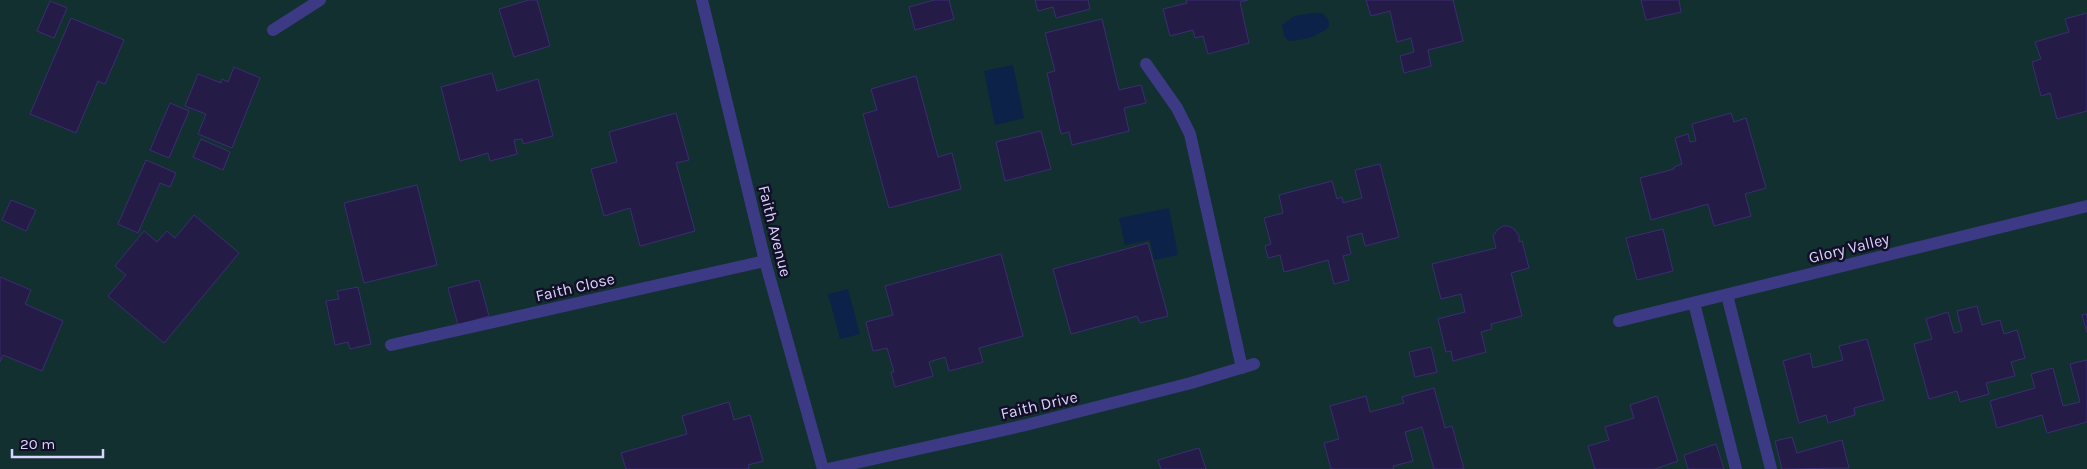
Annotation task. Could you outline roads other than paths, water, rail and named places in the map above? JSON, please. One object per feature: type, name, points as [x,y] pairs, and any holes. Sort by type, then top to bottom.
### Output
[{"type":"street","points":[[273,30],[320,0]]},
{"type":"street","name":"Faith Avenue","points":[[702,0],[765,261],[823,469]]},
{"type":"street","points":[[1146,64],[1176,108],[1190,134],[1242,368]]},
{"type":"street","name":"Glory Valley","points":[[1620,321],[2087,206]]},
{"type":"street","name":"Faith Close","points":[[391,345],[765,261]]},
{"type":"street","points":[[1727,295],[1771,469]]},
{"type":"street","points":[[1694,302],[1736,469]]},
{"type":"street","name":"Faith Drive","points":[[828,469],[1026,425],[1254,364]]},
{"type":"water","points":[[1323,13],[1329,21],[1329,27],[1320,33],[1299,40],[1289,41],[1284,36],[1282,25],[1294,16]]},
{"type":"water","points":[[1013,65],[1024,118],[995,125],[984,71]]},
{"type":"water","points":[[1169,208],[1178,255],[1154,260],[1150,240],[1125,245],[1119,218]]},
{"type":"water","points":[[848,289],[860,334],[840,339],[828,294]]}]
